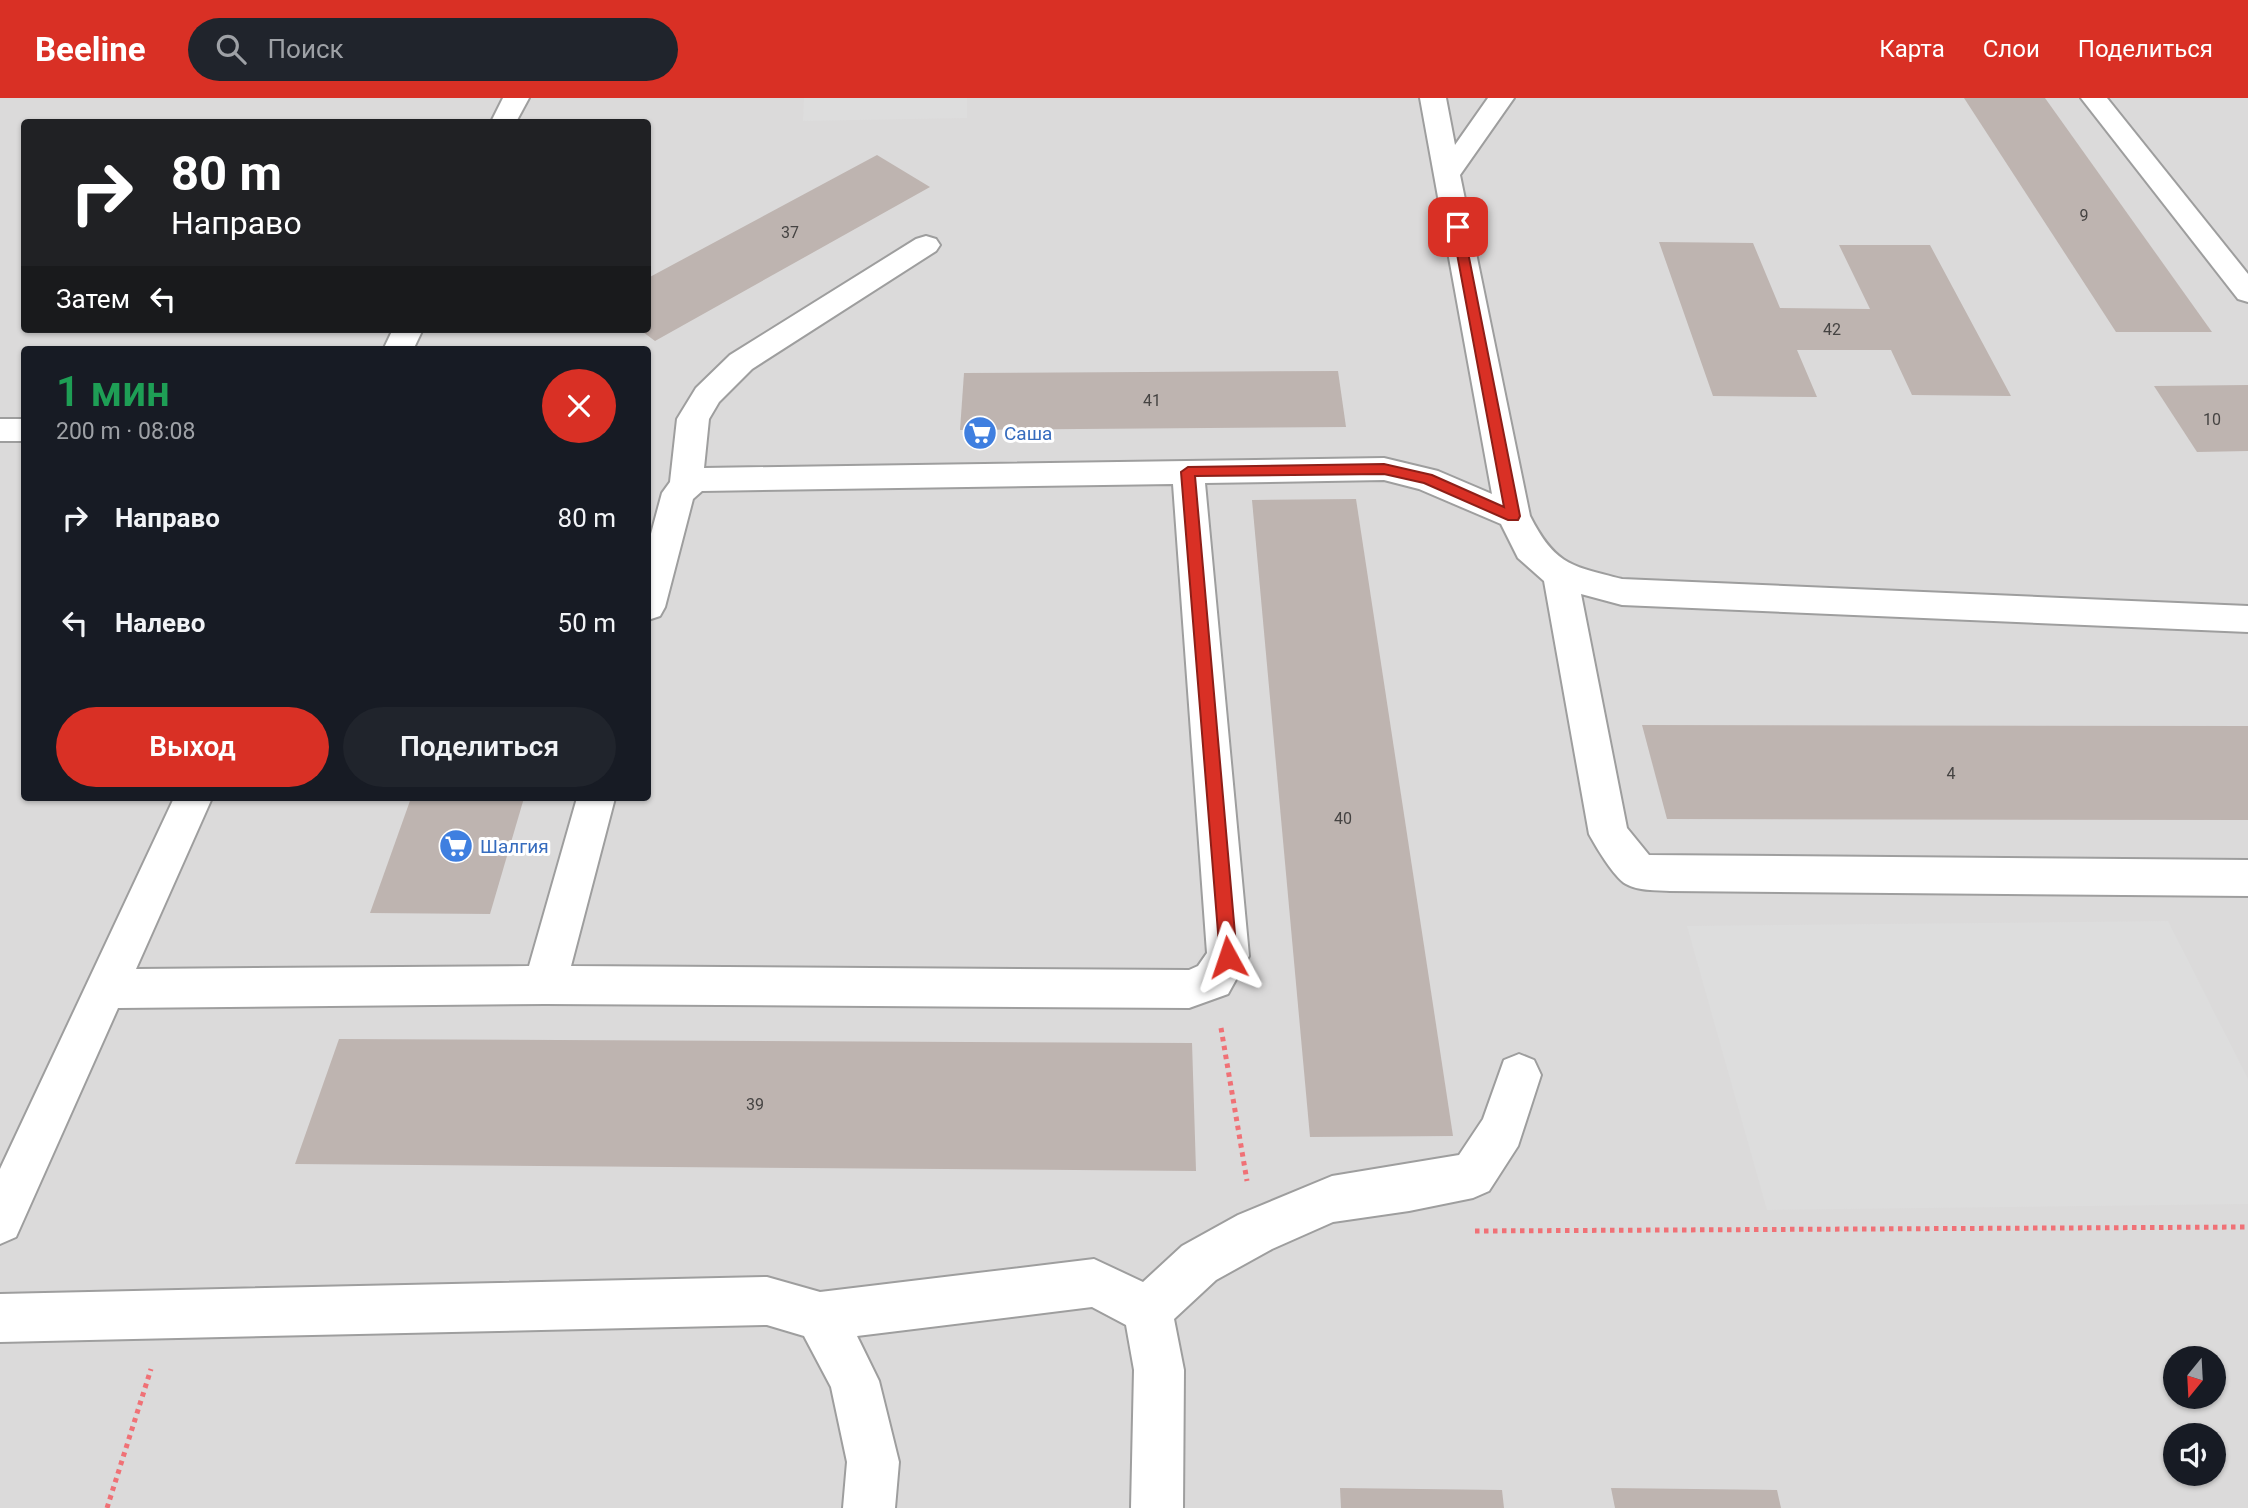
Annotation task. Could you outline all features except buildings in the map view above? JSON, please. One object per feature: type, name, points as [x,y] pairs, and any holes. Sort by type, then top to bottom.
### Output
[{"type":"street","points":[[506,119],[516,98]]},
{"type":"street","points":[[1433,98],[1513,516],[1530,549],[1560,576],[1622,592],[2248,619]]},
{"type":"street","points":[[1447,174],[1501,98]]},
{"type":"street","points":[[2094,98],[2248,293]]},
{"type":"street","points":[[686,485],[693,418],[707,396],[741,362],[926,245]]},
{"type":"street","points":[[0,430],[21,430]]},
{"type":"street","points":[[651,596],[678,493],[695,481],[1384,469],[1427,479],[1513,516]]},
{"type":"street","points":[[105,989],[545,985],[1189,989],[1213,981],[1228,957],[1188,472]]},
{"type":"street","points":[[1560,576],[1609,834],[1638,871],[1698,874],[2248,878]]},
{"type":"street","points":[[0,1221],[191,801]]},
{"type":"street","points":[[545,985],[595,801]]},
{"type":"street","points":[[1148,1310],[1199,1264],[1255,1232],[1332,1199],[1473,1175],[1502,1130],[1519,1075]]},
{"type":"street","points":[[0,1318],[767,1301],[820,1316],[1094,1283],[1148,1310]]},
{"type":"street","points":[[1148,1310],[1159,1370],[1157,1508]]},
{"type":"street","points":[[820,1316],[854,1381],[873,1462],[869,1508]]},
{"type":"path","points":[[1213,981],[1255,1232]]},
{"type":"path","points":[[1465,1231],[2248,1227]]},
{"type":"path","points":[[107,1508],[169,1315]]},
{"type":"shaded area","points":[[0,98],[2248,98],[2248,1508],[0,1508]]},
{"type":"shaded area","points":[[804,98],[967,98],[967,118],[803,121]]},
{"type":"shaded area","points":[[2168,921],[2248,1079],[2248,1204],[1767,1210],[1687,926]]},
{"type":"place","name":"Саша","points":[[980,433]]},
{"type":"place","name":"Шалгия","points":[[456,846]]},
{"type":"route","points":[[1228,957],[1188,472],[1384,469],[1427,479],[1465,493],[1513,516],[1458,227]]}]
